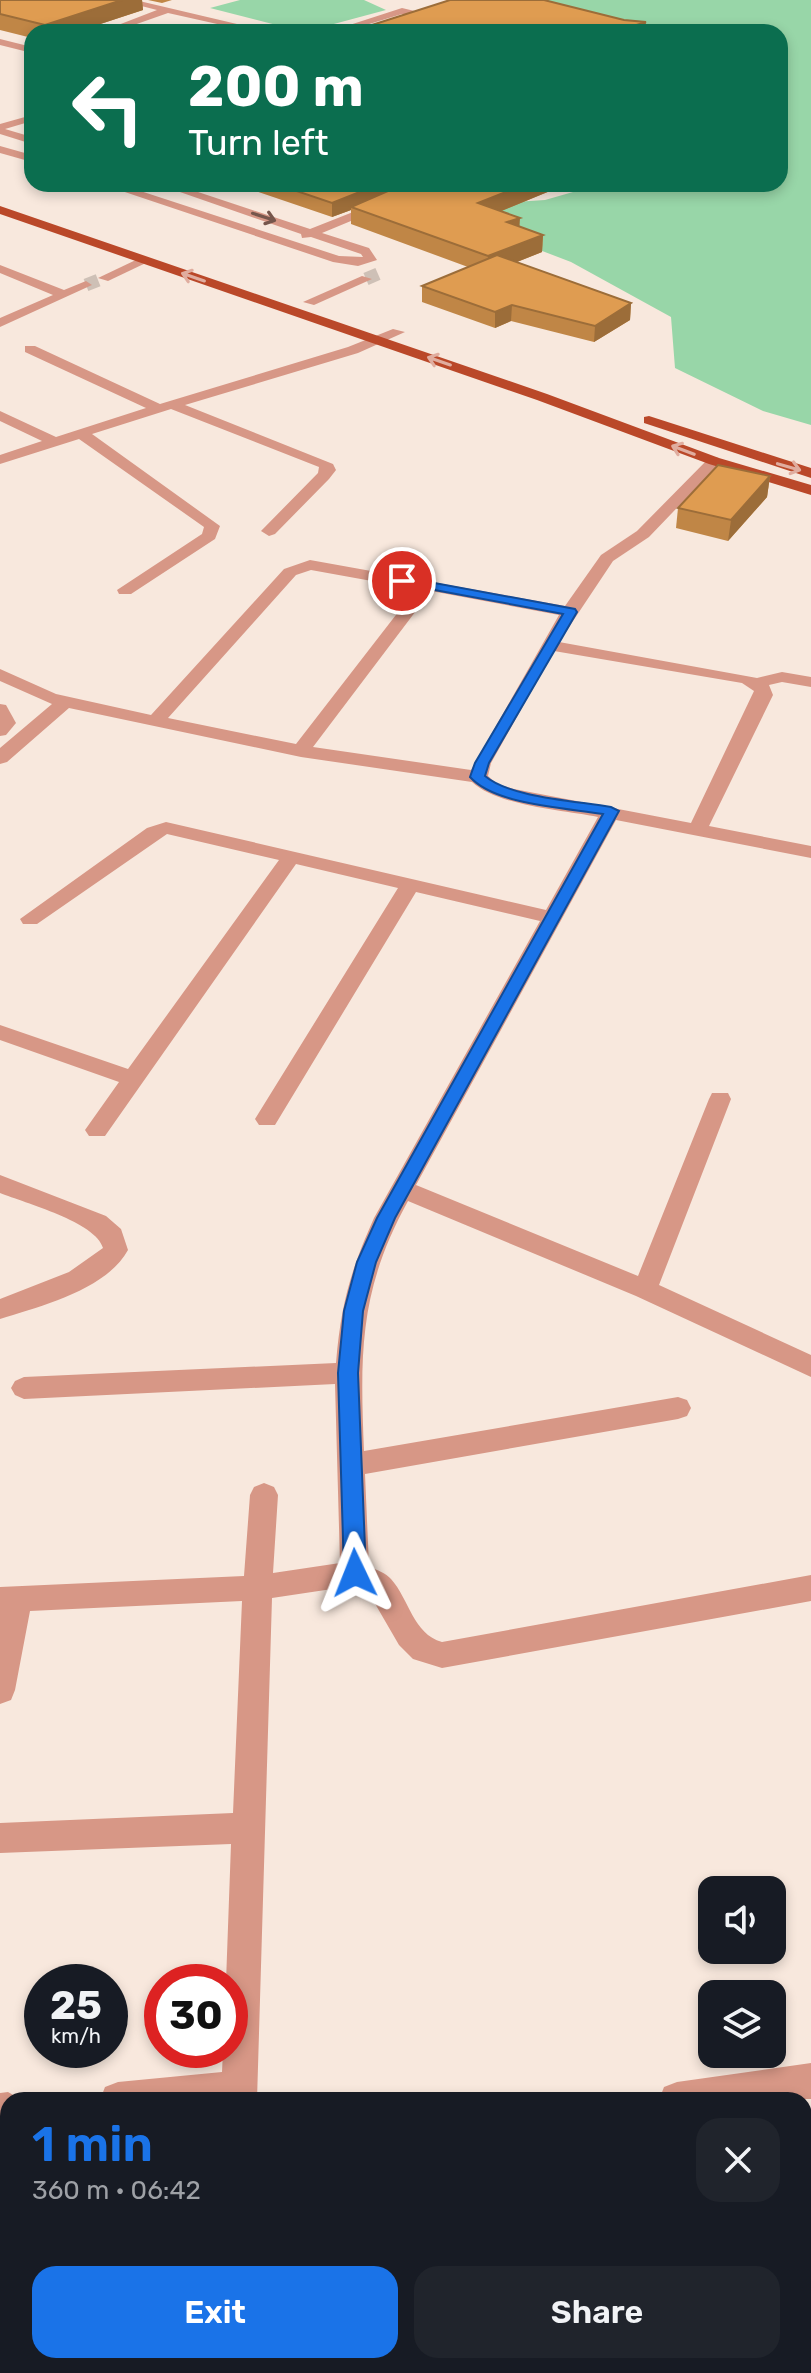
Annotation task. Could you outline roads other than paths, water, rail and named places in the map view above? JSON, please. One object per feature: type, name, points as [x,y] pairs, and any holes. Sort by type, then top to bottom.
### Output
[{"type":"main road","points":[[0,196],[609,406]]},
{"type":"main road","points":[[0,210],[542,397],[714,461],[811,490]]},
{"type":"main road","points":[[638,416],[811,473]]},
{"type":"street","points":[[123,0],[230,24]]},
{"type":"street","points":[[128,24],[168,10]]},
{"type":"street","points":[[359,24],[402,11],[422,14],[391,24]]},
{"type":"street","points":[[3,45],[24,49]]},
{"type":"street","points":[[3,131],[24,122]]},
{"type":"street","points":[[3,131],[24,130]]},
{"type":"street","points":[[3,131],[24,138]]},
{"type":"street","points":[[0,149],[24,156]]},
{"type":"street","points":[[131,192],[346,261],[371,260]]},
{"type":"street","points":[[188,192],[365,251],[371,260],[385,268]]},
{"type":"street","points":[[287,243],[414,192]]},
{"type":"street","points":[[104,278],[144,261]]},
{"type":"street","points":[[0,269],[65,295]]},
{"type":"street","points":[[309,302],[366,279]]},
{"type":"street","points":[[0,323],[86,285]]},
{"type":"street","points":[[0,460],[398,332]]},
{"type":"street","points":[[30,349],[164,406],[326,464],[328,470],[324,476],[269,531]]},
{"type":"street","points":[[0,415],[55,442]]},
{"type":"street","points":[[81,433],[212,526],[209,536],[125,590]]},
{"type":"street","points":[[478,777],[482,763],[549,645],[607,558],[643,534],[714,461]]},
{"type":"street","points":[[155,721],[290,572],[299,567],[326,567],[570,612]]},
{"type":"street","points":[[301,751],[427,586]]},
{"type":"street","points":[[549,645],[758,683],[782,677],[811,682]]},
{"type":"street","points":[[0,674],[65,702],[301,751],[478,777],[490,788],[511,794],[811,852]]},
{"type":"street","points":[[698,829],[764,695],[758,683]]},
{"type":"street","points":[[0,699],[21,684]]},
{"type":"street","points":[[0,758],[65,702]]},
{"type":"street","points":[[0,709],[7,723],[0,731]]},
{"type":"street","points":[[355,1573],[348,1373],[353,1311],[367,1262],[403,1189],[611,811]]},
{"type":"street","points":[[30,919],[154,832],[166,828],[552,918]]},
{"type":"street","points":[[97,1130],[292,856]]},
{"type":"street","points":[[267,1119],[411,884]]},
{"type":"street","points":[[0,1032],[133,1079]]},
{"type":"street","points":[[645,1289],[720,1099]]},
{"type":"street","points":[[0,1184],[97,1222],[112,1235],[116,1250],[106,1263],[86,1274],[0,1309]]},
{"type":"street","points":[[403,1189],[645,1289],[811,1367]]},
{"type":"street","points":[[24,1388],[348,1373]]},
{"type":"street","points":[[351,1465],[678,1408]]},
{"type":"street","points":[[239,2092],[264,1495]]},
{"type":"street","points":[[0,1690],[9,1600],[258,1588],[355,1573],[380,1586],[409,1636],[424,1650],[442,1655],[811,1588]]},
{"type":"street","points":[[0,1838],[248,1828]]},
{"type":"street","points":[[740,2092],[811,2081]]},
{"type":"tunnel","points":[[366,279],[380,273]]},
{"type":"tunnel","points":[[86,285],[104,278]]}]
